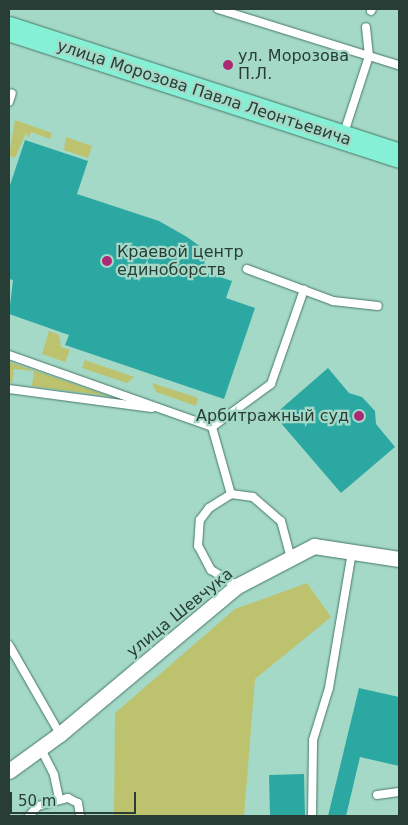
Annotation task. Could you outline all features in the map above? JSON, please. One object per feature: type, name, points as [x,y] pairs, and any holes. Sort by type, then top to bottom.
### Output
[{"type":"main road","name":"улица Морозова Павла Леонтьевича","points":[[9,29],[399,156]]},
{"type":"street","name":"улица Шевчука","points":[[9,771],[42,749],[236,586],[314,546],[399,559]]},
{"type":"lane","points":[[218,9],[399,64]]},
{"type":"lane","points":[[343,138],[369,56],[366,27]]},
{"type":"lane","points":[[9,102],[12,93]]},
{"type":"lane","points":[[247,269],[333,301],[378,306]]},
{"type":"lane","points":[[212,427],[271,384],[304,290]]},
{"type":"lane","points":[[9,355],[212,427]]},
{"type":"lane","points":[[9,389],[162,408]]},
{"type":"lane","points":[[212,427],[231,494]]},
{"type":"lane","points":[[236,586],[211,570],[198,546],[200,520],[209,508],[231,494],[253,497],[281,521],[291,558]]},
{"type":"lane","points":[[312,816],[313,740],[329,688],[352,552]]},
{"type":"lane","points":[[9,645],[60,734]]},
{"type":"lane","points":[[42,749],[54,775],[58,799]]},
{"type":"lane","points":[[377,795],[399,792]]},
{"type":"lane","points":[[29,816],[38,806],[58,799],[74,800],[80,816]]},
{"type":"green space","points":[[15,120],[52,133],[50,139],[31,132],[29,138],[26,133],[15,158],[9,155]]},
{"type":"green space","points":[[66,137],[92,146],[88,158],[64,150]]},
{"type":"green space","points":[[49,331],[59,335],[61,347],[70,350],[65,362],[42,354]]},
{"type":"green space","points":[[85,360],[134,377],[127,383],[82,368]]},
{"type":"green space","points":[[9,362],[109,396],[32,386],[34,371],[14,369],[12,383],[9,382]]},
{"type":"green space","points":[[152,383],[198,398],[196,406],[156,392]]},
{"type":"green space","points":[[307,583],[331,617],[255,679],[244,816],[114,816],[115,713],[235,609]]},
{"type":"building","name":"Краевой центр единоборств","points":[[25,140],[88,161],[77,194],[159,221],[187,237],[208,252],[202,271],[232,281],[226,298],[255,308],[224,399],[65,345],[69,335],[9,314],[13,280],[9,279],[9,188]]},
{"type":"building","points":[[328,368],[349,393],[362,397],[375,411],[376,424],[395,447],[341,493],[274,415]]},
{"type":"building","points":[[359,688],[399,697],[399,766],[360,757],[346,816],[328,816]]},
{"type":"building","points":[[304,774],[305,816],[270,816],[269,775]]},
{"type":"place","name":"ул. Морозова П.Л.","points":[[228,65]]},
{"type":"place","name":"Краевой центр единоборств","points":[[107,261]]},
{"type":"place","name":"Арбитражный суд","points":[[359,416]]}]
